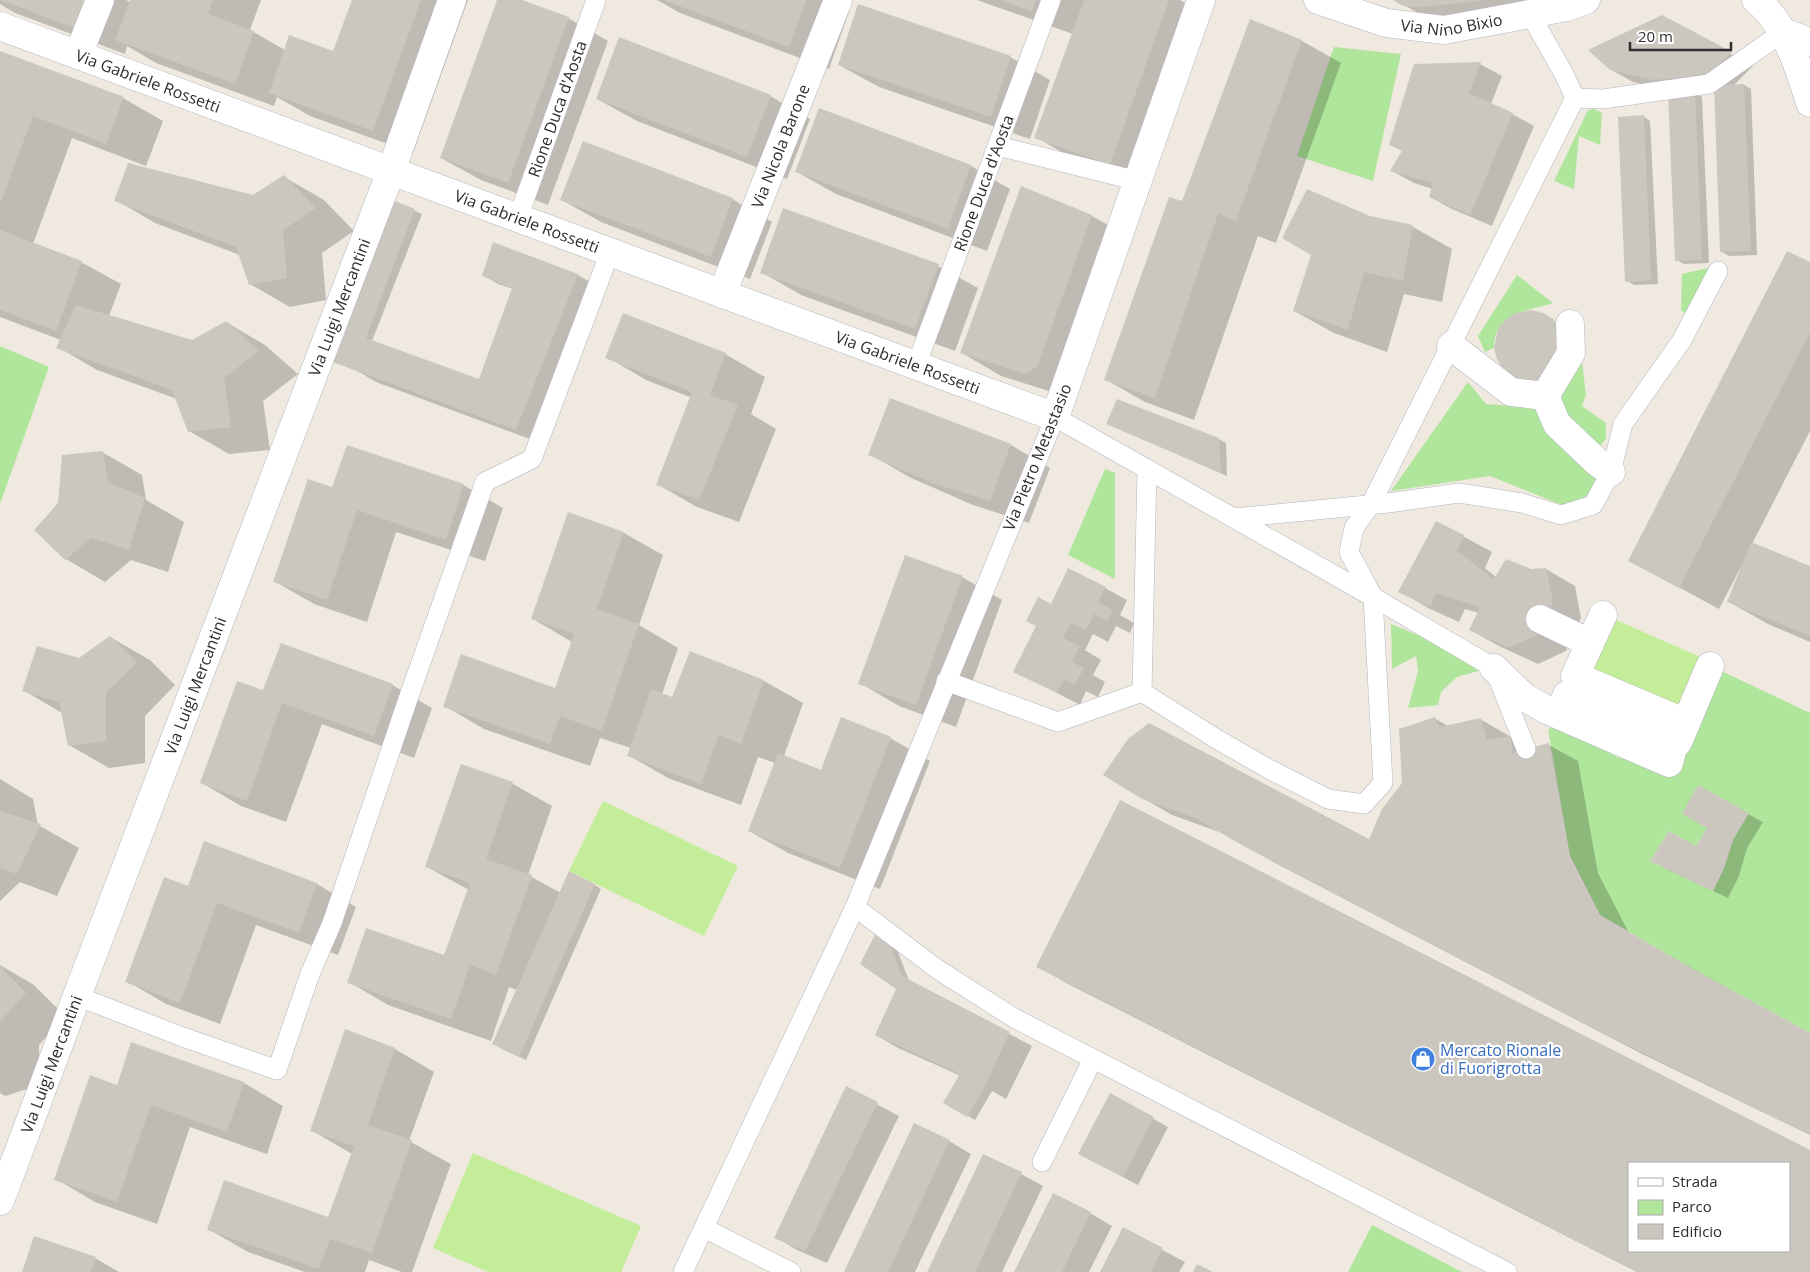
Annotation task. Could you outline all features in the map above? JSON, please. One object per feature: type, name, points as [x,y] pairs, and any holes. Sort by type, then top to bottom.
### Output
[{"type":"street","points":[[78,55],[100,0]]},
{"type":"street","name":"Via Luigi Mercantini","points":[[0,1201],[391,171],[452,0]]},
{"type":"street","name":"Via Nicola Barone","points":[[722,294],[838,0]]},
{"type":"street","name":"Via Pietro Metastasio","points":[[1055,417],[1201,0]]},
{"type":"street","name":"Via Nino Bixio","points":[[1318,0],[1386,23],[1444,30],[1530,14],[1586,0]]},
{"type":"street","points":[[1756,0],[1763,6],[1782,32],[1810,56]]},
{"type":"street","name":"Via Gabriele Rossetti","points":[[0,26],[1055,417]]},
{"type":"street","points":[[1782,32],[1810,42]]},
{"type":"street","points":[[1782,32],[1805,87],[1810,104]]},
{"type":"street","points":[[1545,396],[1571,353],[1570,324]]},
{"type":"street","points":[[1450,346],[1511,392],[1545,396]]},
{"type":"street","points":[[1545,396],[1558,424],[1597,462],[1611,472]]},
{"type":"street","points":[[1603,615],[1575,676],[1686,724]]},
{"type":"street","points":[[1540,619],[1590,643]]},
{"type":"street","points":[[1494,668],[1524,697],[1547,710],[1668,763],[1672,751],[1562,706],[1567,695],[1678,742],[1710,666]]},
{"type":"lane","name":"Rione Duca d'Aosta","points":[[518,218],[596,0]]},
{"type":"lane","name":"Rione Duca d'Aosta","points":[[916,366],[1051,0]]},
{"type":"lane","points":[[1530,14],[1564,74],[1575,98]]},
{"type":"lane","points":[[1575,98],[1603,99],[1709,84],[1782,32]]},
{"type":"lane","points":[[1142,692],[1222,742],[1328,799],[1364,804],[1383,783],[1373,597],[1349,552],[1354,528],[1371,504],[1575,98]]},
{"type":"lane","points":[[998,146],[1138,181]]},
{"type":"lane","points":[[77,996],[277,1070],[310,974],[332,922],[485,482],[532,459],[610,252]]},
{"type":"lane","points":[[1234,518],[1459,493],[1522,503],[1560,515],[1593,506],[1611,472],[1623,424],[1682,340],[1718,271]]},
{"type":"lane","points":[[1055,417],[1373,597],[1494,668],[1526,749]]},
{"type":"lane","name":"Via Pietro Metastasio","points":[[683,1272],[856,907],[946,681],[1055,417]]},
{"type":"lane","points":[[1142,692],[1147,469]]},
{"type":"lane","points":[[946,681],[1058,722],[1142,692]]},
{"type":"lane","points":[[856,907],[937,968],[1014,1018],[1507,1272]]},
{"type":"lane","points":[[1042,1162],[1093,1058]]},
{"type":"lane","points":[[704,1228],[791,1272]]},
{"type":"green space","points":[[1334,47],[1401,54],[1373,181],[1297,156]]},
{"type":"green space","points":[[1594,109],[1602,113],[1600,145],[1579,136],[1574,189],[1554,181],[1588,110]]},
{"type":"green space","points":[[1708,268],[1688,316],[1681,310],[1682,274]]},
{"type":"green space","points":[[1517,275],[1553,303],[1523,311],[1506,320],[1496,336],[1494,348],[1485,352],[1478,336]]},
{"type":"green space","points":[[0,346],[49,367],[0,504]]},
{"type":"green space","points":[[1580,346],[1586,395],[1582,406],[1606,423],[1606,439],[1598,448],[1558,404]]},
{"type":"green space","points":[[1468,382],[1486,404],[1537,408],[1598,472],[1590,496],[1562,505],[1490,476],[1391,491]]},
{"type":"green space","points":[[1105,469],[1115,473],[1115,579],[1068,555]]},
{"type":"green space","points":[[1607,616],[1707,660],[1681,718],[1582,675]]},
{"type":"green space","points":[[1391,624],[1449,648],[1482,670],[1457,677],[1441,692],[1438,705],[1408,708],[1418,671],[1416,656],[1392,669]]},
{"type":"green space","points":[[1715,668],[1810,713],[1810,1033],[1691,968],[1600,915],[1570,856],[1548,729],[1560,726],[1619,758],[1651,749]],"holes":[[[1707,828],[1733,840],[1724,868],[1713,891],[1650,861],[1669,831],[1696,846]]]},
{"type":"green space","points":[[603,801],[738,866],[704,936],[569,871]]},
{"type":"green space","points":[[473,1153],[641,1226],[621,1272],[488,1272],[433,1248]]},
{"type":"green space","points":[[1372,1225],[1462,1272],[1348,1272]]},
{"type":"building","points":[[0,0],[97,0],[85,32]]},
{"type":"building","points":[[130,0],[213,0],[208,14],[254,31],[235,84],[115,40]]},
{"type":"building","points":[[352,0],[421,0],[373,131],[269,93],[289,35],[333,51]]},
{"type":"building","points":[[497,0],[522,0],[569,17],[508,183],[440,158]]},
{"type":"building","points":[[663,0],[806,0],[789,47]]},
{"type":"building","points":[[1000,0],[1036,0],[1032,12]]},
{"type":"building","points":[[1084,0],[1169,0],[1110,165],[1034,138]]},
{"type":"building","points":[[1393,0],[1479,1],[1420,7],[1403,6]]},
{"type":"building","points":[[858,4],[1011,56],[991,117],[838,65]]},
{"type":"building","points":[[1662,15],[1732,52],[1709,75],[1654,80],[1610,70],[1588,50]]},
{"type":"building","points":[[1250,19],[1302,40],[1236,221],[1218,214],[1155,398],[1104,380],[1169,197],[1182,201]]},
{"type":"building","points":[[619,37],[771,95],[747,157],[596,99]]},
{"type":"building","points":[[0,51],[124,97],[106,144],[33,116],[0,204]]},
{"type":"building","points":[[1481,62],[1469,93],[1513,113],[1470,215],[1429,197],[1433,183],[1390,171],[1402,151],[1389,145],[1414,64]]},
{"type":"building","points":[[1744,84],[1751,251],[1720,252],[1714,85]]},
{"type":"building","points":[[1695,92],[1702,260],[1675,261],[1668,93]]},
{"type":"building","points":[[819,108],[971,165],[948,229],[795,172]]},
{"type":"building","points":[[1644,115],[1651,280],[1625,282],[1618,117]]},
{"type":"building","points":[[583,141],[733,198],[711,257],[560,200]]},
{"type":"building","points":[[128,163],[253,195],[284,175],[316,208],[283,230],[287,278],[249,285],[236,247],[114,201]]},
{"type":"building","points":[[1021,186],[1092,215],[1037,367],[1025,374],[960,353]]},
{"type":"building","points":[[1307,189],[1370,216],[1413,225],[1403,281],[1364,272],[1348,330],[1293,311],[1311,255],[1282,238]]},
{"type":"building","points":[[392,200],[415,209],[366,338],[479,379],[512,288],[482,276],[493,242],[578,274],[516,430],[330,361]]},
{"type":"building","points":[[783,208],[939,264],[915,329],[760,273]]},
{"type":"building","points":[[0,230],[82,261],[56,331],[0,310]]},
{"type":"building","points":[[1787,251],[1810,262],[1810,332],[1679,588],[1628,561]]},
{"type":"building","points":[[76,305],[192,340],[226,321],[259,351],[224,378],[231,427],[188,432],[172,390],[56,348]]},
{"type":"building","points":[[1531,310],[1543,313],[1553,319],[1560,328],[1564,338],[1545,377],[1534,381],[1512,377],[1503,369],[1497,359],[1494,348],[1498,329],[1506,319],[1516,313]]},
{"type":"building","points":[[623,313],[726,353],[710,395],[738,405],[699,500],[656,485],[692,392],[605,358]]},
{"type":"building","points":[[890,398],[1011,444],[990,501],[932,483],[868,455]]},
{"type":"building","points":[[1117,399],[1219,438],[1221,473],[1106,424]]},
{"type":"building","points":[[347,445],[464,484],[446,540],[357,510],[327,600],[273,582],[308,479],[332,487]]},
{"type":"building","points":[[103,451],[108,482],[145,498],[129,550],[91,538],[65,560],[34,530],[58,504],[62,455]]},
{"type":"building","points":[[568,512],[624,532],[597,609],[639,624],[602,731],[560,716],[550,744],[443,707],[461,654],[555,688],[574,634],[531,619]]},
{"type":"building","points":[[1436,521],[1464,535],[1457,551],[1494,579],[1506,559],[1531,569],[1546,568],[1553,602],[1537,635],[1509,648],[1469,630],[1480,607],[1436,593],[1430,607],[1398,592]]},
{"type":"building","points":[[1751,542],[1810,566],[1810,636],[1727,602]]},
{"type":"building","points":[[905,555],[963,576],[916,705],[858,684]]},
{"type":"building","points":[[1068,568],[1106,587],[1098,602],[1113,610],[1107,621],[1094,614],[1086,630],[1071,623],[1063,638],[1080,646],[1072,662],[1084,668],[1075,685],[1064,679],[1057,693],[1013,672],[1036,626],[1026,621],[1038,597],[1051,604]]},
{"type":"building","points":[[110,636],[137,662],[106,693],[106,741],[68,746],[59,702],[22,691],[37,646],[79,658]]},
{"type":"building","points":[[281,643],[393,684],[374,736],[282,703],[247,801],[200,783],[237,681],[263,690]]},
{"type":"building","points":[[690,651],[764,680],[741,744],[719,735],[701,784],[627,756],[651,689],[672,697]]},
{"type":"building","points":[[841,717],[891,737],[840,868],[748,831],[778,753],[821,770]]},
{"type":"building","points":[[1435,717],[1439,727],[1481,718],[1487,740],[1511,736],[1512,753],[1549,743],[1570,856],[1600,915],[1691,968],[1810,1033],[1810,1135],[1612,1038],[1247,848],[1195,818],[1142,799],[1103,775],[1128,739],[1149,723],[1369,839],[1382,809],[1402,783],[1399,729]]},
{"type":"building","points":[[461,764],[513,782],[486,859],[532,875],[496,975],[470,965],[451,1019],[347,983],[366,928],[444,955],[470,883],[425,867]]},
{"type":"building","points":[[1698,785],[1749,813],[1733,840],[1724,868],[1713,891],[1650,861],[1669,831],[1696,846],[1707,828],[1682,814]]},
{"type":"building","name":"Mercato Rionale di Fuorigrotta","points":[[1120,800],[1810,1150],[1810,1272],[1638,1272],[1036,967]]},
{"type":"building","points":[[0,811],[41,824],[17,874],[0,868]]},
{"type":"building","points":[[204,841],[317,883],[299,933],[217,903],[180,1003],[125,982],[164,877],[188,886]]},
{"type":"building","points":[[569,871],[595,884],[519,1057],[492,1044]]},
{"type":"building","points":[[876,933],[888,939],[902,976],[1010,1032],[984,1088],[967,1117],[943,1103],[960,1074],[875,1035],[896,989],[860,964]]},
{"type":"building","points":[[0,966],[26,993],[0,1022]]},
{"type":"building","points":[[345,1029],[395,1048],[368,1125],[412,1140],[372,1253],[330,1239],[319,1269],[207,1230],[224,1180],[328,1217],[354,1146],[310,1131]]},
{"type":"building","points":[[131,1042],[244,1082],[227,1132],[151,1105],[117,1202],[54,1180],[90,1075],[117,1085]]},
{"type":"building","points":[[846,1086],[878,1102],[805,1251],[774,1238]]},
{"type":"building","points":[[1110,1093],[1154,1117],[1123,1177],[1078,1154]]},
{"type":"building","points":[[914,1123],[950,1140],[888,1272],[844,1272]]},
{"type":"building","points":[[983,1154],[1022,1172],[975,1272],[927,1272]]},
{"type":"building","points":[[1053,1193],[1091,1212],[1062,1272],[1014,1272]]},
{"type":"building","points":[[1123,1227],[1163,1248],[1151,1272],[1100,1272]]},
{"type":"building","points":[[34,1236],[96,1257],[91,1272],[22,1272]]},
{"type":"building","points":[[1197,1264],[1213,1272],[1193,1272]]},
{"type":"place","name":"Mercato Rionale di Fuorigrotta","points":[[1423,1059]]}]
